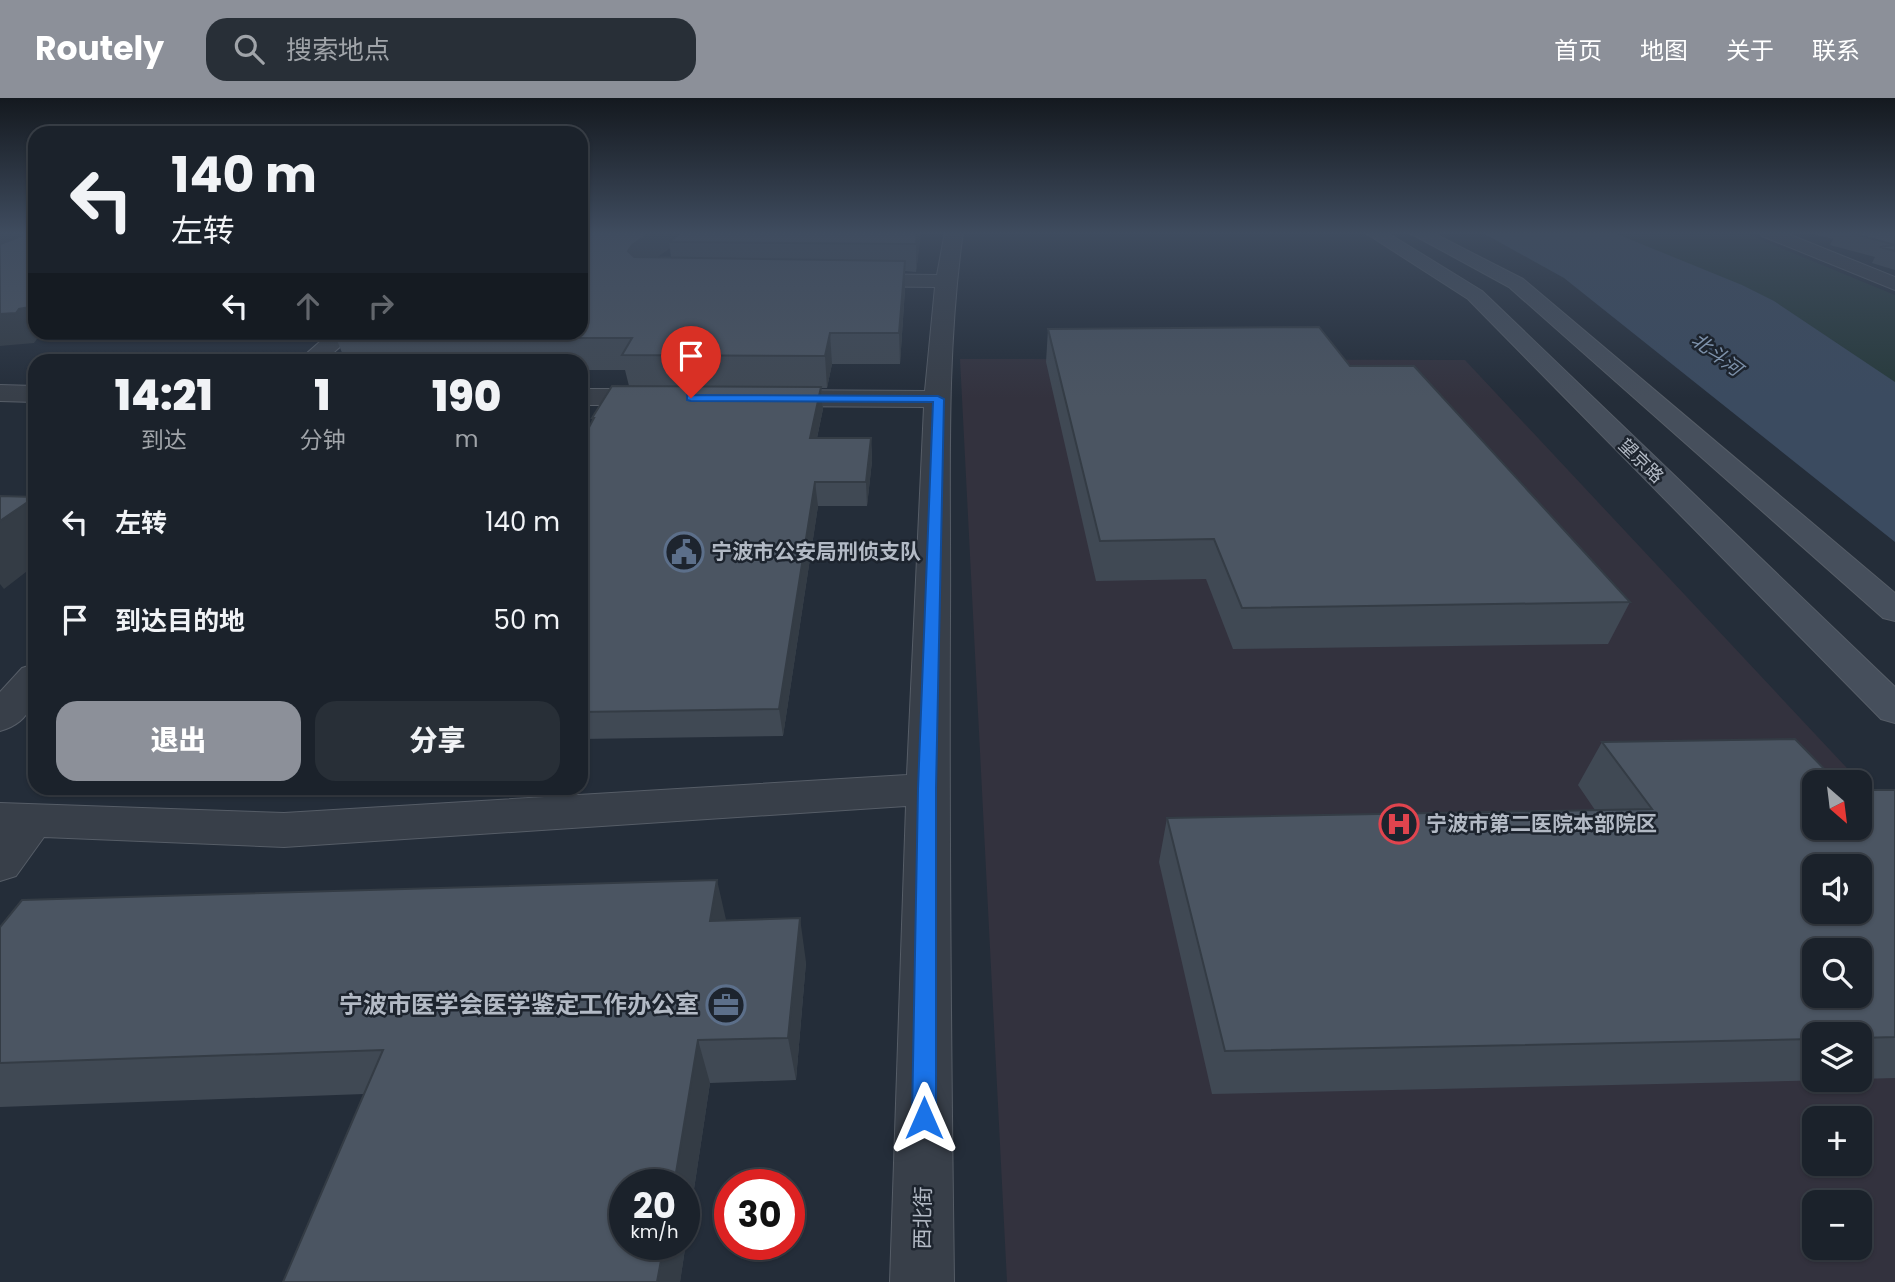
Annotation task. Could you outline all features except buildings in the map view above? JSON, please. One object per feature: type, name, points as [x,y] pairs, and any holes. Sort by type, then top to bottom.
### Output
[{"type":"main road","name":"望京路","points":[[1464,287],[1475,295],[1895,710]]},
{"type":"main road","points":[[1521,287],[1895,611]]},
{"type":"street","name":"西北街","points":[[922,1282],[927,789],[938,399],[945,287]]},
{"type":"street","points":[[318,354],[336,340]]},
{"type":"street","points":[[0,393],[28,394]]},
{"type":"street","points":[[588,397],[677,397]]},
{"type":"street","points":[[746,398],[938,399]]},
{"type":"street","points":[[0,718],[28,684]]},
{"type":"street","points":[[0,863],[16,819],[284,830],[927,789]]},
{"type":"shaded area","points":[[1695,287],[1876,287],[1895,295],[1895,397]]},
{"type":"shaded area","name":"宁波市第二医院本部院区","points":[[960,359],[1465,360],[1849,770],[1802,770],[1802,840],[1872,840],[1872,795],[1895,820],[1895,1282],[1007,1282]]},
{"type":"water","name":"北斗河","points":[[1576,287],[1747,287],[1774,301],[1895,382],[1895,542]]},
{"type":"place","name":"宁波市公安局刑侦支队","points":[[684,552]]},
{"type":"place","name":"宁波市第二医院本部院区","points":[[1399,824]]},
{"type":"place","name":"宁波市医学会医学鉴定工作办公室","points":[[726,1005]]},
{"type":"route","points":[[691,398],[938,399],[927,789],[924,1118]]}]
